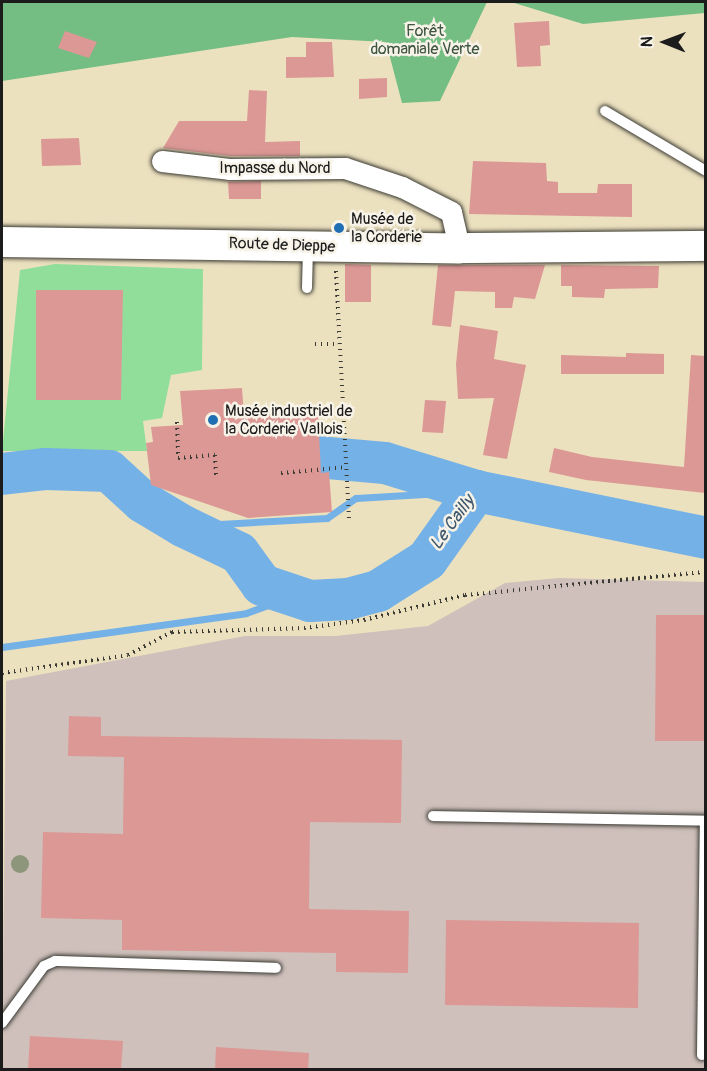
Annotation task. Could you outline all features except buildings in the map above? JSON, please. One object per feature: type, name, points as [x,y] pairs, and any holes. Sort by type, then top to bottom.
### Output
[{"type":"main road","name":"Route de Dieppe","points":[[2,242],[459,248],[705,246]]},
{"type":"street","name":"Impasse du Nord","points":[[162,161],[229,169],[345,168],[402,187],[451,212],[459,248]]},
{"type":"lane","points":[[604,111],[705,171]]},
{"type":"lane","points":[[307,288],[322,245]]},
{"type":"lane","points":[[433,816],[705,821],[702,1055]]},
{"type":"lane","points":[[2,1023],[44,966],[55,961],[276,968]]},
{"type":"path","points":[[322,245],[339,344],[347,436],[349,520]]},
{"type":"path","points":[[315,344],[339,344]]},
{"type":"path","points":[[177,422],[178,458],[215,456],[216,475]]},
{"type":"path","points":[[281,473],[347,466]]},
{"type":"path","points":[[2,673],[128,655],[172,632],[304,628],[364,620],[465,595],[705,572]]},
{"type":"shaded area","points":[[559,578],[705,582],[705,1069],[2,1069],[6,681],[245,636],[336,636],[428,626],[505,583]]},
{"type":"green space","name":"Forêt domaniale Verte","points":[[2,2],[487,2],[440,101],[402,103],[386,42],[292,37],[2,81]]},
{"type":"green space","name":"Forêt domaniale Verte","points":[[511,2],[705,2],[705,13],[583,24]]},
{"type":"green space","points":[[55,264],[203,269],[202,370],[171,375],[162,418],[143,421],[147,451],[2,451],[20,270]]},
{"type":"waterway","points":[[262,459],[306,456],[385,463],[476,491]]},
{"type":"waterway","name":"Le Cailly","points":[[2,474],[45,469],[109,471],[143,502],[183,526],[239,553],[262,585],[310,601],[348,599],[378,591],[427,560],[476,491],[706,538]]},
{"type":"waterway","points":[[183,526],[327,518],[356,498],[476,491]]},
{"type":"waterway","points":[[2,647],[246,613],[293,596]]},
{"type":"place","name":"Musée de la Corderie","points":[[339,228]]},
{"type":"place","name":"Musée industriel de la Corderie Vallois","points":[[213,420]]}]
